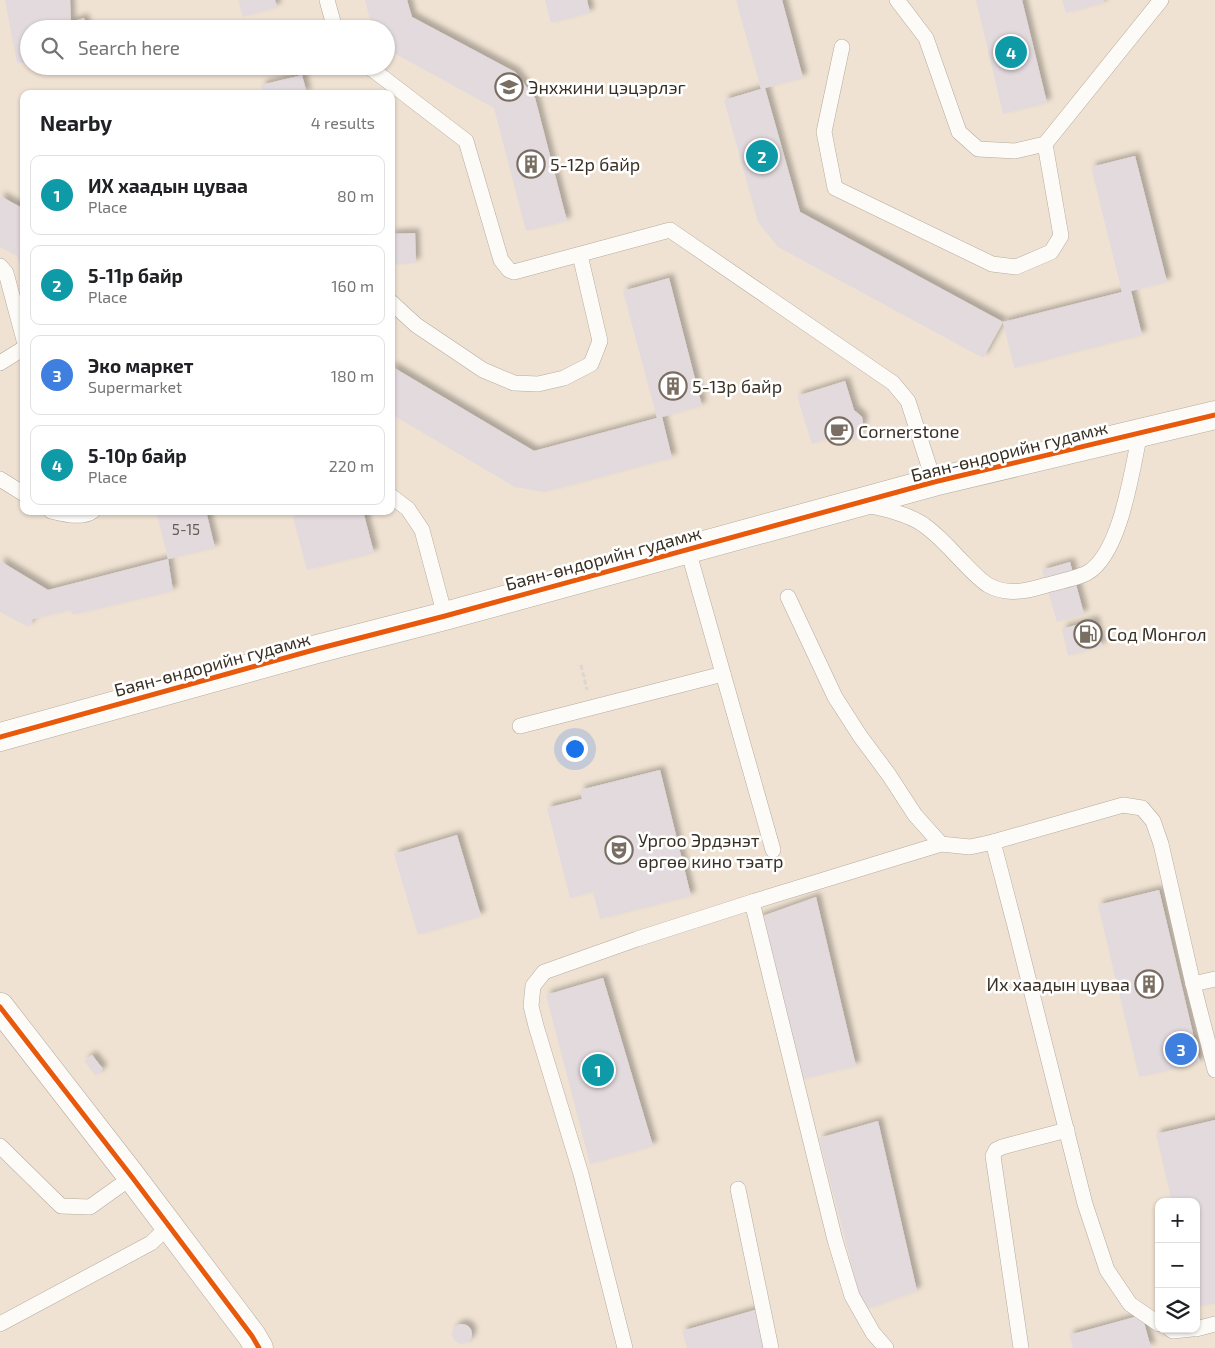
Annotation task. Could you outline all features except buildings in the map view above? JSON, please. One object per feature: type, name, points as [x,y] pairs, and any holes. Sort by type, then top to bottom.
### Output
[{"type":"street","name":"Баян-өндорийн гудамж","points":[[0,737],[934,482],[1215,415]]},
{"type":"street","points":[[0,1007],[170,1226],[259,1348]]},
{"type":"lane","points":[[327,0],[333,20]]},
{"type":"lane","points":[[896,0],[926,38],[958,132],[978,149],[1015,152],[1045,144],[1161,0]]},
{"type":"lane","points":[[842,47],[824,132],[835,188],[992,264],[1016,267],[1051,252],[1061,236],[1045,144]]},
{"type":"lane","points":[[380,75],[466,141],[501,260],[509,270],[514,272],[670,230],[893,383],[908,402],[934,482]]},
{"type":"lane","points":[[395,306],[416,325],[483,370],[514,383],[538,384],[564,378],[591,364],[600,341],[580,255]]},
{"type":"lane","points":[[0,266],[6,273],[20,325]]},
{"type":"lane","points":[[0,363],[20,350]]},
{"type":"lane","points":[[858,503],[894,511],[923,524],[987,584],[1001,590],[1017,592],[1030,590],[1086,573],[1097,564],[1109,548],[1119,522],[1140,433]]},
{"type":"lane","points":[[0,479],[20,492]]},
{"type":"lane","points":[[395,499],[408,509],[422,530],[444,616]]},
{"type":"lane","points":[[688,550],[773,850]]},
{"type":"lane","points":[[788,597],[835,697],[916,815],[940,844]]},
{"type":"lane","points":[[520,726],[723,674]]},
{"type":"lane","points":[[625,1348],[581,1174],[536,1026],[532,1006],[532,986],[544,972],[637,939],[940,844],[970,847],[1123,805],[1142,808],[1153,821],[1161,844],[1215,1070]]},
{"type":"lane","points":[[993,842],[1016,926],[1085,1204],[1107,1270],[1130,1304],[1155,1321]]},
{"type":"lane","points":[[752,902],[835,1240],[852,1296],[873,1333],[886,1348]]},
{"type":"lane","points":[[1193,984],[1215,979]]},
{"type":"lane","points":[[1021,1348],[993,1156],[996,1150],[1002,1147],[1067,1130]]},
{"type":"lane","points":[[0,1146],[61,1206],[90,1207],[132,1177]]},
{"type":"lane","points":[[738,1189],[771,1348]]},
{"type":"lane","points":[[0,1324],[151,1242],[170,1226]]},
{"type":"lane","points":[[1200,1328],[1215,1324]]},
{"type":"path","points":[[581,665],[587,690]]},
{"type":"cycle path","points":[[0,737],[934,482],[1215,415]]},
{"type":"cycle path","points":[[0,1007],[132,1177],[252,1336],[259,1348]]},
{"type":"place","name":"5-10р байр","points":[[1011,52]]},
{"type":"place","name":"Энхжини цэцэрлэг","points":[[509,87]]},
{"type":"place","name":"5-11р байр","points":[[762,156]]},
{"type":"place","name":"5-12р байр","points":[[531,164]]},
{"type":"place","name":"5-13р байр","points":[[673,386]]},
{"type":"place","name":"Cornerstone","points":[[839,431]]},
{"type":"place","name":"Сод Монгол","points":[[1088,634]]},
{"type":"place","name":"Ургоо Эрдэнэт өргөө кино тэатр","points":[[619,850]]},
{"type":"place","name":"Их хаадын цуваа","points":[[1149,984]]},
{"type":"place","name":"Эко маркет","points":[[1181,1049]]},
{"type":"place","name":"ИХ хаадын цуваа","points":[[598,1070]]}]
